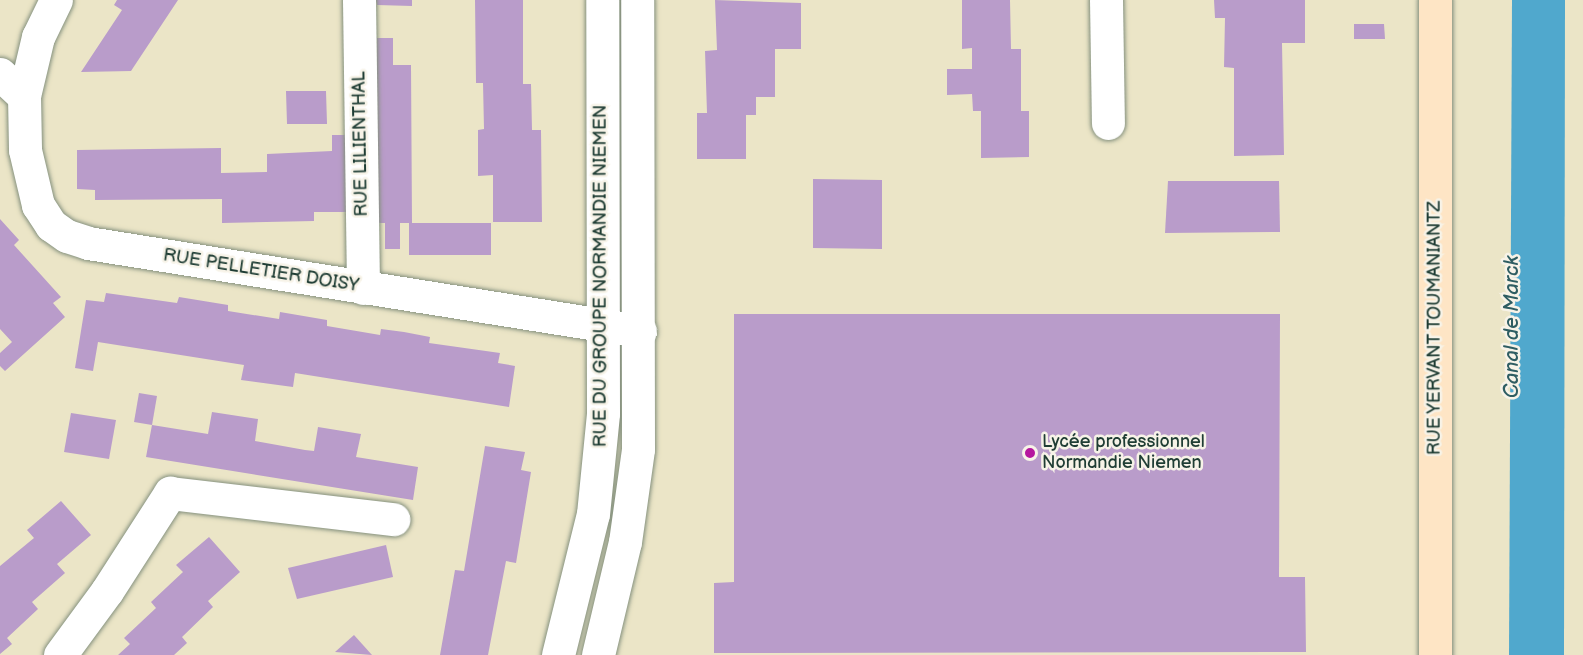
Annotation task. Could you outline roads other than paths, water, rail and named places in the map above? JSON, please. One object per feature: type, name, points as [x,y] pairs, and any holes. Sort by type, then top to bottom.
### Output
[{"type":"street","points":[[0,74],[24,96],[38,37],[56,0]]},
{"type":"street","name":"RUE LILIENTHAL","points":[[359,0],[363,288]]},
{"type":"street","name":"RUE DU GROUPE NORMANDIE NIEMEN","points":[[558,655],[593,514],[603,413],[602,0]]},
{"type":"street","name":"RUE DU GROUPE NORMANDIE NIEMEN","points":[[598,655],[612,606],[630,511],[639,427],[637,0]]},
{"type":"street","points":[[1106,0],[1108,123]]},
{"type":"street","name":"RUE YERVANT TOUMANIANTZ","points":[[1435,0],[1435,655]]},
{"type":"street","name":"RUE PELLETIER DOISY","points":[[24,96],[31,183],[51,225],[67,236],[88,243],[604,328],[640,331]]},
{"type":"street","points":[[60,655],[107,591],[170,493],[393,519]]},
{"type":"water","name":"Canal de Marck","points":[[1512,0],[1565,0],[1564,655],[1509,655]]},
{"type":"place","name":"Lycée professionnel Normandie Niemen","points":[[1030,453]]}]
